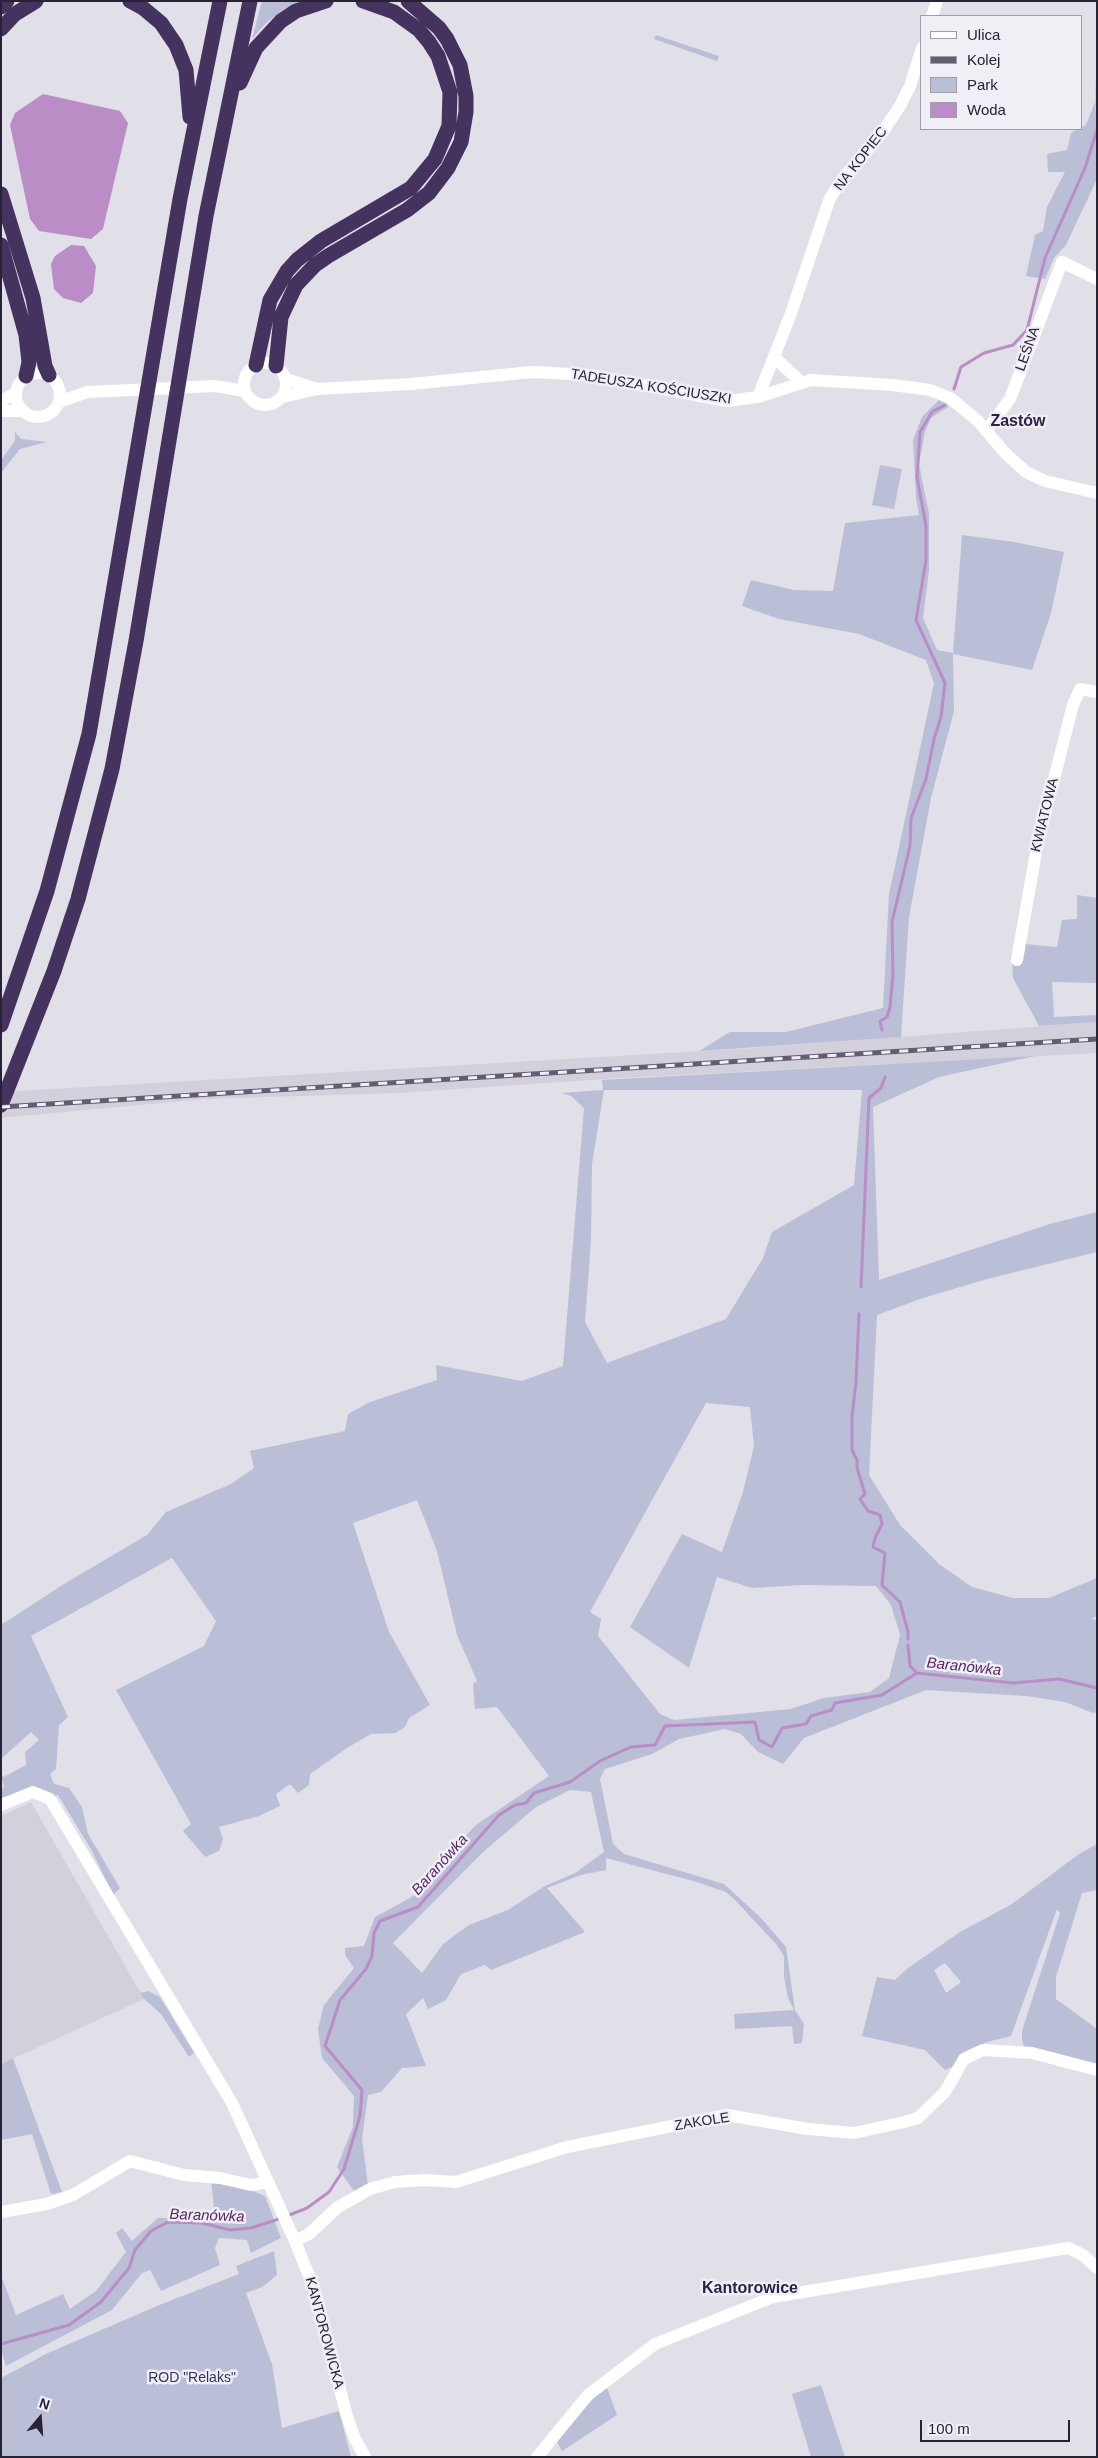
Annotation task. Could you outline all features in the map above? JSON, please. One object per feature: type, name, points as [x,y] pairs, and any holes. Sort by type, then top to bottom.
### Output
[{"type":"highway","points":[[1,6],[7,1]]},
{"type":"highway","points":[[1,29],[15,14],[36,1]]},
{"type":"highway","points":[[130,1],[143,8],[161,24],[176,45],[182,59],[188,85],[190,144]]},
{"type":"highway","points":[[1,1025],[47,891],[89,734],[190,144],[220,1]]},
{"type":"highway","points":[[1,1104],[24,1049],[78,898],[112,769],[136,641],[174,404],[224,124],[250,1]]},
{"type":"highway","points":[[224,124],[249,59],[266,35],[281,21],[296,11],[326,1]]},
{"type":"highway","points":[[256,365],[270,300],[287,271],[297,260],[321,241],[411,188],[435,159],[449,126],[450,92],[438,56],[429,42],[409,21],[394,12],[363,1]]},
{"type":"highway","points":[[276,366],[281,316],[288,298],[300,280],[328,256],[407,210],[429,193],[448,168],[461,142],[466,112],[466,96],[460,65],[447,39],[439,28],[408,1]]},
{"type":"highway","points":[[1,194],[33,298],[45,366],[54,380]]},
{"type":"highway","points":[[1,245],[26,335],[29,362],[26,376]]},
{"type":"street","points":[[932,15],[937,1]]},
{"type":"street","name":"NA KOPIEC","points":[[758,396],[775,358],[830,198],[844,177],[882,133],[900,106],[910,86],[920,54]]},
{"type":"street","name":"LEŚNA","points":[[986,431],[1010,399],[1062,262],[1097,279]]},
{"type":"street","points":[[775,358],[801,382]]},
{"type":"street","points":[[264,363],[276,366],[286,379],[283,397],[274,404],[262,406],[252,401],[245,385],[249,371],[256,365],[264,363]]},
{"type":"street","name":"TADEUSZA KOŚCIUSZKI","points":[[283,397],[317,389],[411,384],[532,372],[562,372],[624,380],[710,399],[740,401],[801,382],[823,379],[893,384],[930,390],[959,404],[1026,472],[1053,483],[1097,493]]},
{"type":"street","points":[[1,401],[16,393],[26,376],[35,373],[87,392]]},
{"type":"street","name":"TADEUSZA KOŚCIUSZKI","points":[[286,379],[317,389]]},
{"type":"street","points":[[1,411],[24,411],[41,416],[52,412],[59,402],[60,394],[54,380]]},
{"type":"street","points":[[59,402],[87,392],[245,385]]},
{"type":"street","points":[[16,393],[17,400],[24,411]]},
{"type":"street","name":"KWIATOWA","points":[[1017,960],[1038,841],[1073,705],[1080,689],[1097,692]]},
{"type":"street","name":"KANTOROWICKA","points":[[1,1805],[33,1792],[50,1799],[232,2104],[293,2237],[315,2291],[346,2414],[355,2439],[365,2457]]},
{"type":"street","name":"ZAKOLE","points":[[293,2237],[309,2234],[338,2207],[370,2189],[395,2182],[424,2180],[456,2182],[567,2148],[727,2115],[808,2129],[854,2133],[900,2123],[918,2118],[945,2092],[964,2059],[984,2050],[1032,2053],[1097,2070]]},
{"type":"street","points":[[4,2213],[47,2204],[73,2195],[130,2161],[184,2175],[220,2178],[250,2185],[268,2182]]},
{"type":"street","points":[[538,2457],[588,2395],[654,2344],[772,2297],[1068,2248],[1083,2255],[1097,2268]]},
{"type":"shaded area","points":[[1097,1022],[1097,1053],[621,1078],[398,1093],[204,1099],[1,1118],[1,1092],[754,1048]]},
{"type":"shaded area","points":[[31,1802],[144,1999],[1,2064],[1,1816]]},
{"type":"green space","points":[[262,1],[302,1],[283,10],[266,23],[252,39]]},
{"type":"green space","points":[[656,35],[719,56],[717,61],[654,39]]},
{"type":"green space","points":[[1095,72],[1097,179],[1066,245],[1054,258],[1045,279],[1026,276],[1035,235],[1043,231],[1047,207],[1065,172],[1048,172],[1047,154],[1067,150],[1071,133],[1077,130],[1083,130],[1095,102]]},
{"type":"green space","points":[[939,400],[949,406],[931,418],[925,431],[919,464],[929,514],[929,570],[923,618],[937,650],[953,653],[962,535],[1014,542],[1064,552],[1051,613],[1032,670],[953,654],[954,711],[931,798],[909,917],[901,1037],[699,1051],[730,1032],[786,1032],[883,1008],[889,894],[934,683],[926,660],[859,634],[779,619],[742,606],[751,580],[794,590],[833,591],[845,523],[919,515],[916,497],[913,440],[922,417]]},
{"type":"green space","points":[[15,432],[21,439],[47,442],[20,449],[1,473],[1,460],[15,441]]},
{"type":"green space","points":[[880,465],[902,469],[894,509],[872,505]]},
{"type":"green space","points":[[1077,895],[1097,898],[1097,983],[1052,982],[1054,1017],[1097,1015],[1097,1022],[1039,1026],[1013,978],[1012,961],[1024,944],[1057,947],[1062,920],[1077,919]]},
{"type":"green space","points":[[1035,1056],[939,1077],[873,1107],[879,1280],[1050,1224],[1097,1212],[1097,1252],[987,1279],[920,1299],[877,1315],[869,1475],[900,1525],[939,1564],[972,1587],[1013,1598],[1049,1598],[1097,1578],[1097,1616],[1092,1619],[1097,1620],[1097,1712],[1093,1713],[1065,1702],[1026,1696],[926,1690],[804,1738],[783,1764],[758,1752],[741,1734],[725,1729],[679,1739],[652,1754],[605,1769],[600,1779],[613,1844],[624,1854],[724,1884],[760,1917],[786,1947],[795,2010],[804,2024],[802,2043],[794,2044],[792,2026],[735,2029],[734,2014],[794,2010],[788,1998],[784,1977],[784,1956],[776,1944],[733,1898],[726,1892],[697,1882],[606,1858],[606,1870],[581,1875],[547,1888],[585,1932],[491,1970],[485,1965],[461,1974],[446,2000],[428,2009],[423,1998],[406,2014],[426,2066],[402,2068],[381,2092],[368,2095],[362,2139],[368,2185],[354,2191],[337,2167],[353,2127],[354,2096],[322,2058],[318,2029],[324,2005],[354,1968],[345,1955],[345,1948],[364,1946],[375,1917],[417,1894],[432,1871],[476,1825],[549,1776],[497,1707],[475,1709],[473,1684],[477,1681],[457,1635],[437,1551],[417,1500],[353,1523],[389,1632],[430,1705],[409,1718],[405,1727],[395,1733],[371,1734],[347,1748],[310,1774],[309,1785],[298,1793],[290,1784],[276,1794],[280,1806],[259,1816],[219,1827],[223,1839],[219,1851],[205,1857],[183,1831],[191,1824],[116,1690],[204,1646],[216,1621],[172,1558],[31,1636],[68,1717],[59,1725],[56,1769],[50,1774],[54,1784],[69,1788],[82,1807],[88,1834],[120,1888],[113,1895],[92,1851],[58,1795],[52,1797],[40,1788],[1,1798],[1,1789],[4,1787],[1,1775],[4,1777],[26,1765],[25,1752],[39,1740],[31,1732],[1,1759],[1,1625],[64,1584],[147,1535],[166,1512],[231,1484],[254,1468],[250,1451],[345,1431],[348,1414],[370,1402],[437,1380],[436,1365],[522,1381],[563,1366],[584,1108],[571,1096],[561,1093],[603,1090],[602,1080]],"holes":[[[604,1090],[862,1090],[854,1185],[772,1232],[763,1258],[726,1319],[607,1363],[585,1322],[591,1240],[592,1164]],[[706,1403],[750,1407],[754,1446],[743,1492],[722,1552],[682,1534],[630,1627],[689,1668],[717,1577],[752,1588],[801,1585],[876,1586],[891,1605],[900,1635],[889,1678],[870,1692],[824,1698],[791,1709],[674,1720],[660,1714],[598,1636],[601,1619],[590,1612]],[[570,1790],[591,1792],[604,1852],[575,1873],[545,1886],[508,1910],[469,1925],[443,1944],[422,1973],[393,1943],[482,1853],[536,1807]]]},
{"type":"green space","points":[[1097,1844],[1097,1890],[1082,1893],[1056,1977],[1056,1999],[1097,2029],[1097,2066],[1024,2047],[1022,2031],[1060,1913],[1057,1909],[1011,2036],[987,2042],[966,2051],[952,2067],[945,2070],[925,2050],[862,2036],[877,1977],[895,1980],[908,1968],[960,1932],[1012,1904],[1079,1854]],"holes":[[[945,1963],[961,1982],[946,1993],[934,1970]]]},
{"type":"green space","points":[[148,1991],[160,1997],[194,2053],[189,2057],[161,2014],[140,1993]]},
{"type":"green space","points":[[13,2058],[62,2192],[51,2194],[32,2134],[1,2140],[1,2064]]},
{"type":"green space","points":[[211,2180],[241,2186],[265,2196],[281,2238],[251,2253],[247,2240],[219,2238],[215,2248],[220,2265],[161,2291],[150,2270],[142,2273],[112,2310],[6,2366],[1,2349],[1,2275],[16,2315],[63,2294],[70,2309],[96,2291],[126,2252],[116,2233],[122,2228],[132,2241],[158,2218],[215,2219]]},
{"type":"green space","name":"ROD \"Relaks\"","points":[[274,2251],[277,2275],[262,2287],[246,2293],[272,2364],[282,2428],[339,2411],[351,2457],[1,2457],[1,2378],[48,2353],[157,2306],[239,2274],[236,2266]]},
{"type":"green space","points":[[606,2385],[617,2415],[562,2451],[555,2438]]},
{"type":"green space","points":[[821,2385],[845,2457],[811,2457],[792,2394]]},
{"type":"water","points":[[43,94],[120,111],[128,123],[103,229],[91,239],[39,231],[30,219],[10,125],[15,113]]},
{"type":"water","points":[[71,245],[84,246],[96,266],[93,293],[81,303],[63,298],[54,289],[51,264],[55,256]]},
{"type":"waterway","points":[[954,389],[961,367],[984,353],[1013,345],[1027,330],[1045,258],[1085,168],[1097,130]]},
{"type":"waterway","points":[[882,1030],[880,1021],[887,1017],[890,1007],[893,975],[892,922],[910,846],[911,818],[926,779],[934,739],[941,717],[945,683],[916,620],[926,560],[926,526],[917,477],[920,432],[932,412],[945,405]]},
{"type":"waterway","points":[[861,1287],[869,1098],[881,1088],[885,1077]]},
{"type":"waterway","points":[[859,1314],[856,1382],[852,1416],[852,1450],[857,1460],[857,1468],[865,1494],[860,1499],[868,1511],[880,1515],[882,1524],[873,1547],[885,1553],[882,1585],[900,1602],[908,1639]]},
{"type":"waterway","points":[[908,1645],[910,1666],[917,1673]]},
{"type":"waterway","name":"Baranówka","points":[[287,2216],[307,2208],[329,2192],[344,2169],[360,2116],[362,2090],[325,2046],[340,2000],[366,1969],[372,1956],[374,1933],[380,1921],[418,1907],[499,1815],[515,1805],[526,1803],[534,1793],[570,1782],[600,1761],[631,1747],[655,1745],[665,1726],[755,1722],[759,1740],[772,1747],[782,1728],[806,1724],[811,1716],[832,1710],[835,1703],[882,1695],[917,1673],[1013,1683],[1059,1679],[1097,1688]]},
{"type":"waterway","name":"Baranówka","points":[[1,2344],[69,2325],[101,2302],[129,2268],[135,2250],[151,2231],[168,2222],[202,2223],[230,2230],[251,2228],[282,2218]]},
{"type":"railway","points":[[1,1107],[1097,1039]]},
{"type":"district","name":"Zastów","points":[[1018,422]]},
{"type":"district","name":"Kantorowice","points":[[750,2289]]}]
